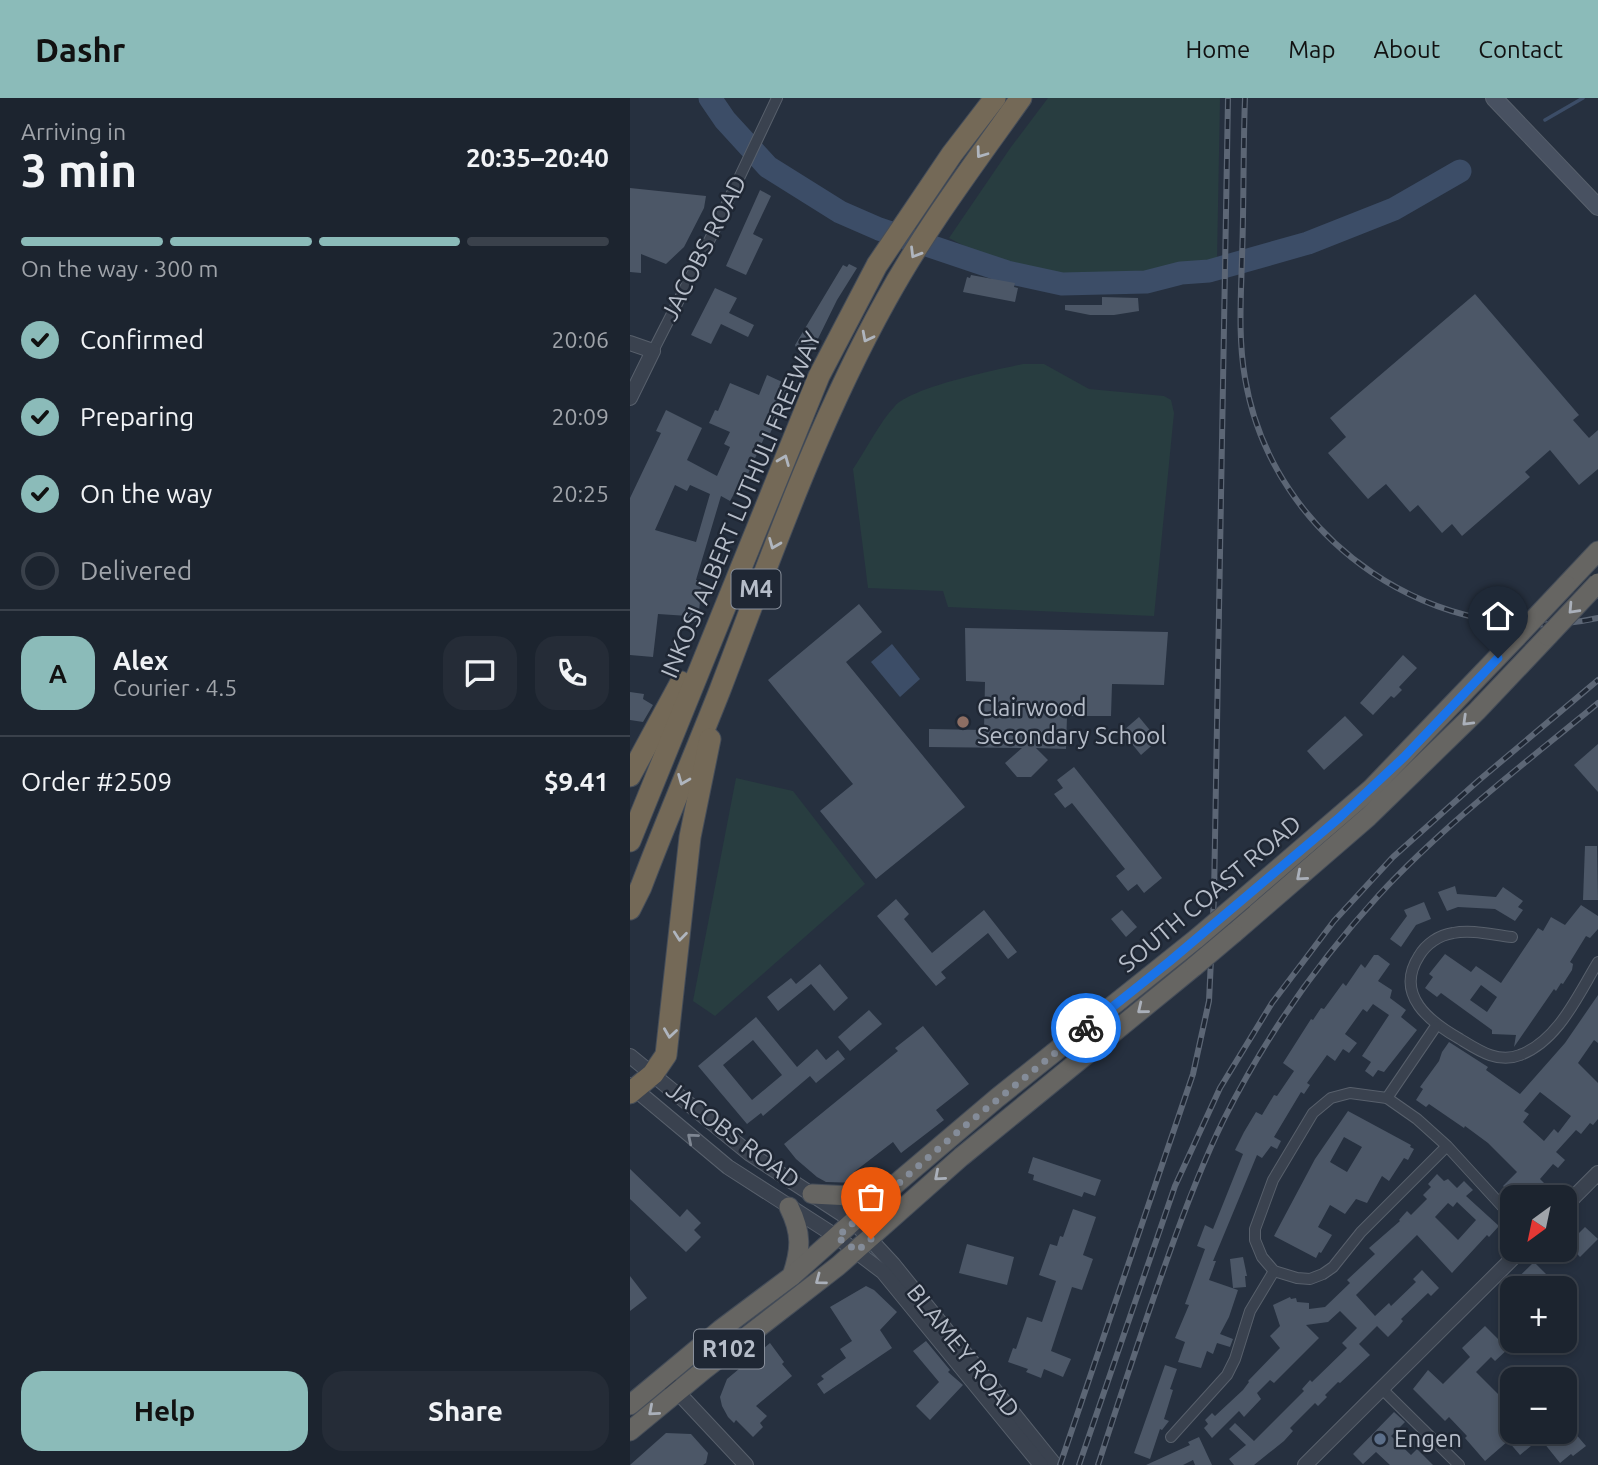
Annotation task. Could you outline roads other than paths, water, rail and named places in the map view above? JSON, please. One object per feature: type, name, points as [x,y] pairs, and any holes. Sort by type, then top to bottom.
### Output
[{"type":"highway","name":"INKOSI ALBERT LUTHULI FREEWAY","points":[[630,841],[819,376],[877,265],[951,154],[995,98]]},
{"type":"highway","name":"INKOSI ALBERT LUTHULI FREEWAY","points":[[630,909],[720,689],[793,495],[841,386],[930,228],[1021,98]]},
{"type":"highway","name":"SOUTH COAST ROAD","points":[[630,1405],[663,1376],[792,1276],[997,1098],[1196,939],[1371,789],[1598,551]]},
{"type":"highway","name":"SOUTH COAST ROAD","points":[[630,1432],[677,1391],[864,1245],[961,1157],[1195,966],[1368,817],[1477,711],[1598,583]]},
{"type":"highway","points":[[630,776],[728,597]]},
{"type":"highway","points":[[632,1089],[653,1074],[666,1055],[690,837],[720,689]]},
{"type":"highway","points":[[812,1194],[851,1196],[886,1193]]},
{"type":"highway","points":[[789,1207],[797,1223],[799,1239],[792,1276]]},
{"type":"main road","points":[[1494,98],[1598,207]]},
{"type":"street","name":"JACOBS ROAD","points":[[630,398],[777,98]]},
{"type":"street","points":[[630,343],[653,351]]},
{"type":"street","points":[[1512,937],[1452,933],[1430,943],[1415,962],[1411,986],[1420,1010],[1436,1026],[1483,1052],[1505,1058],[1520,1055],[1546,1038],[1557,1026],[1598,962]]},
{"type":"street","points":[[1387,1098],[1436,1026]]},
{"type":"street","name":"JACOBS ROAD","points":[[630,1056],[750,1154],[854,1222],[864,1245]]},
{"type":"street","name":"JACOBS ROAD","points":[[632,1089],[727,1167],[837,1237],[864,1245]]},
{"type":"street","points":[[1447,1146],[1361,1232],[1333,1267],[1323,1275],[1310,1279],[1297,1278],[1275,1271],[1257,1249],[1255,1229],[1273,1181],[1306,1124],[1321,1105],[1341,1094],[1387,1098],[1417,1119],[1447,1146],[1500,1204]]},
{"type":"street","points":[[1577,1193],[1598,1173]]},
{"type":"street","name":"BLAMEY ROAD","points":[[864,1245],[893,1264],[1046,1462]]},
{"type":"street","points":[[1305,1465],[1509,1262]]},
{"type":"street","points":[[1171,1437],[1227,1375],[1235,1359],[1250,1311],[1275,1271]]},
{"type":"street","points":[[663,1376],[746,1465]]},
{"type":"street","points":[[1381,1388],[1459,1465]]},
{"type":"water","points":[[892,644],[920,679],[900,697],[871,662]]},
{"type":"waterway","points":[[710,98],[725,120],[768,167],[840,212],[879,229],[1007,272],[1062,284],[1146,282],[1181,273],[1209,271],[1308,243],[1394,209],[1460,171]]},
{"type":"waterway","points":[[1545,120],[1583,98]]},
{"type":"railway","points":[[1060,1465],[1193,1074],[1209,1001],[1214,896],[1228,98]]},
{"type":"railway","points":[[1245,98],[1241,348],[1245,378],[1261,437],[1289,489],[1326,535],[1372,572],[1423,600],[1479,618],[1538,624],[1598,618]]},
{"type":"railway","points":[[1079,1465],[1175,1186],[1220,1088],[1272,1003],[1334,921],[1393,857],[1598,680]]},
{"type":"railway","points":[[1098,1465],[1194,1187],[1223,1121],[1274,1031],[1334,947],[1404,869],[1485,795],[1598,703]]},
{"type":"place","name":"Clairwood Secondary School","points":[[963,722]]},
{"type":"place","name":"Engen","points":[[1380,1439]]}]
